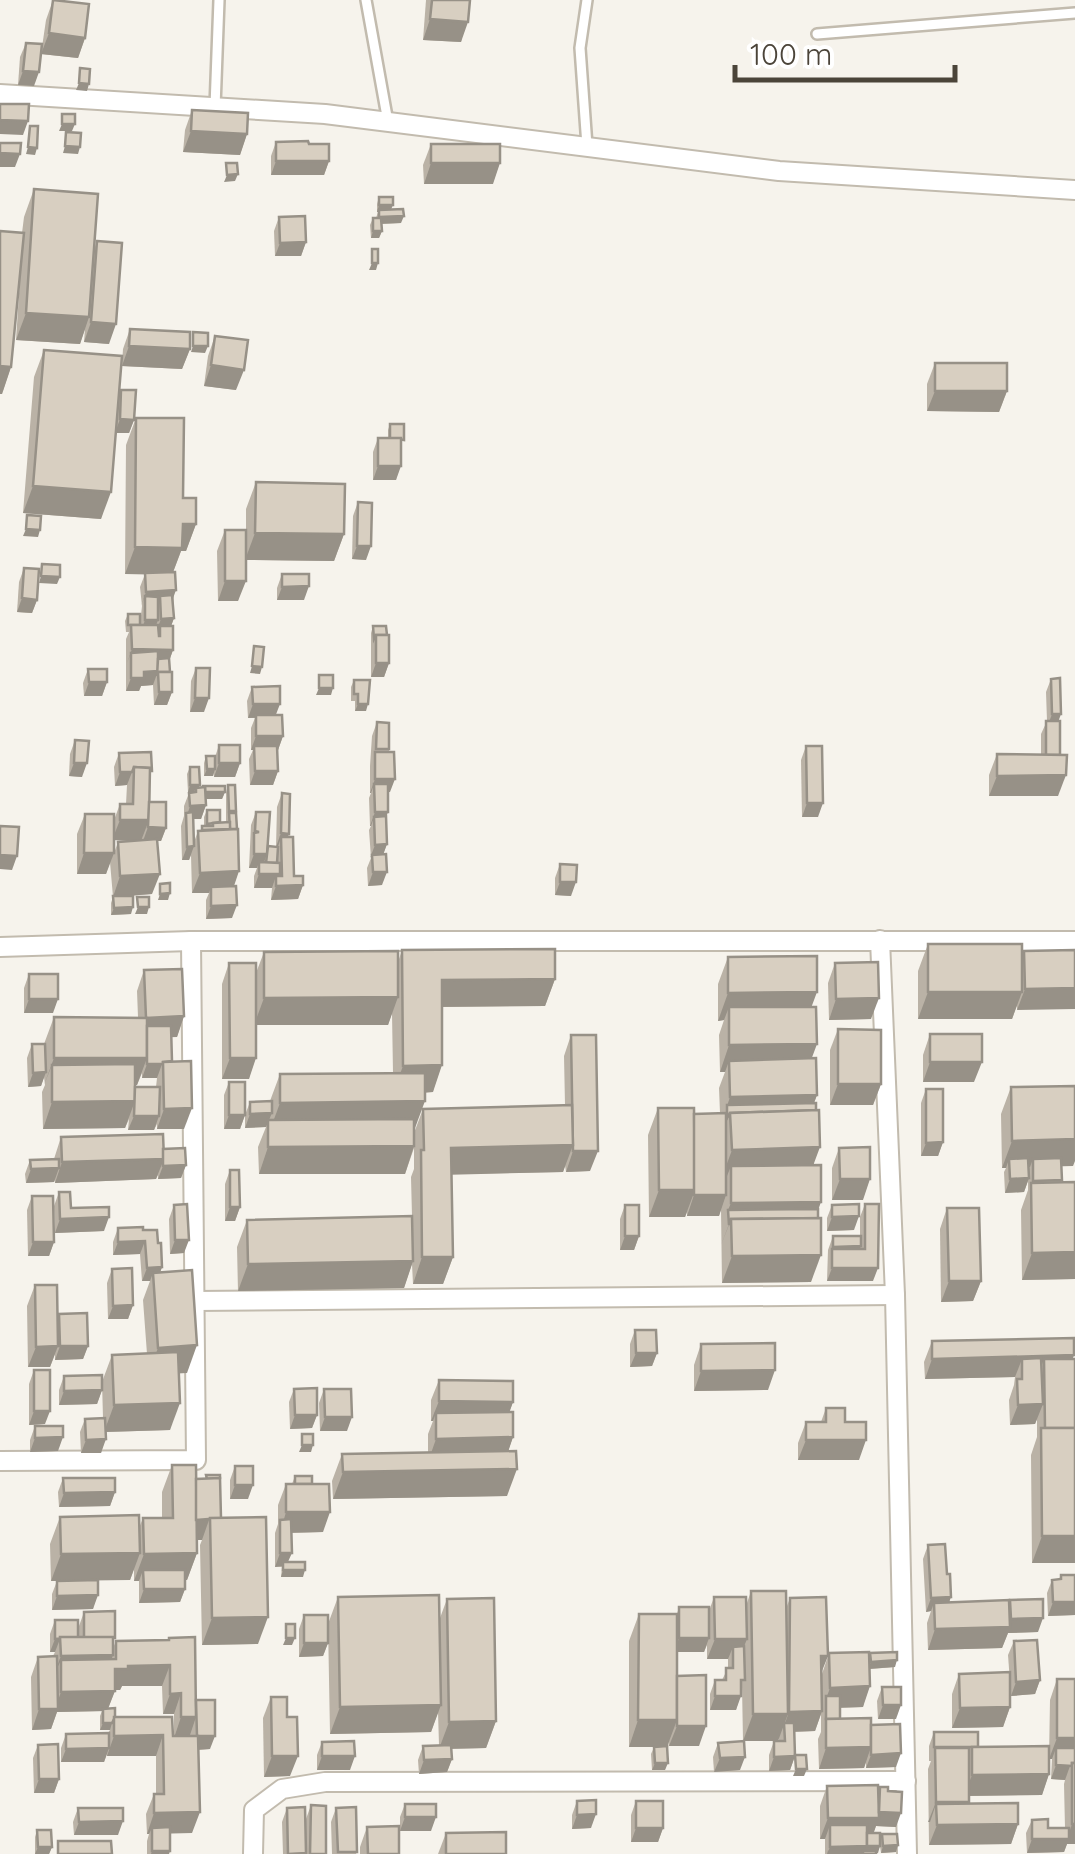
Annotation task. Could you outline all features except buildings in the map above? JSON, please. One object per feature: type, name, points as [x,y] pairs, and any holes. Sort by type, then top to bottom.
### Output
[{"type":"street","points":[[0,94],[325,114],[779,171],[1075,190]]},
{"type":"street","points":[[880,940],[895,1295],[907,1854]]},
{"type":"street","points":[[0,947],[191,941],[1075,941]]},
{"type":"street","points":[[0,1461],[196,1460],[191,941]]},
{"type":"street","points":[[196,1302],[895,1295]]},
{"type":"street","points":[[253,1854],[254,1810],[282,1789],[325,1782],[906,1782]]},
{"type":"lane","points":[[215,107],[220,0]]},
{"type":"lane","points":[[366,0],[388,122]]},
{"type":"lane","points":[[587,0],[580,48],[587,146]]},
{"type":"lane","points":[[818,34],[1075,13]]}]
